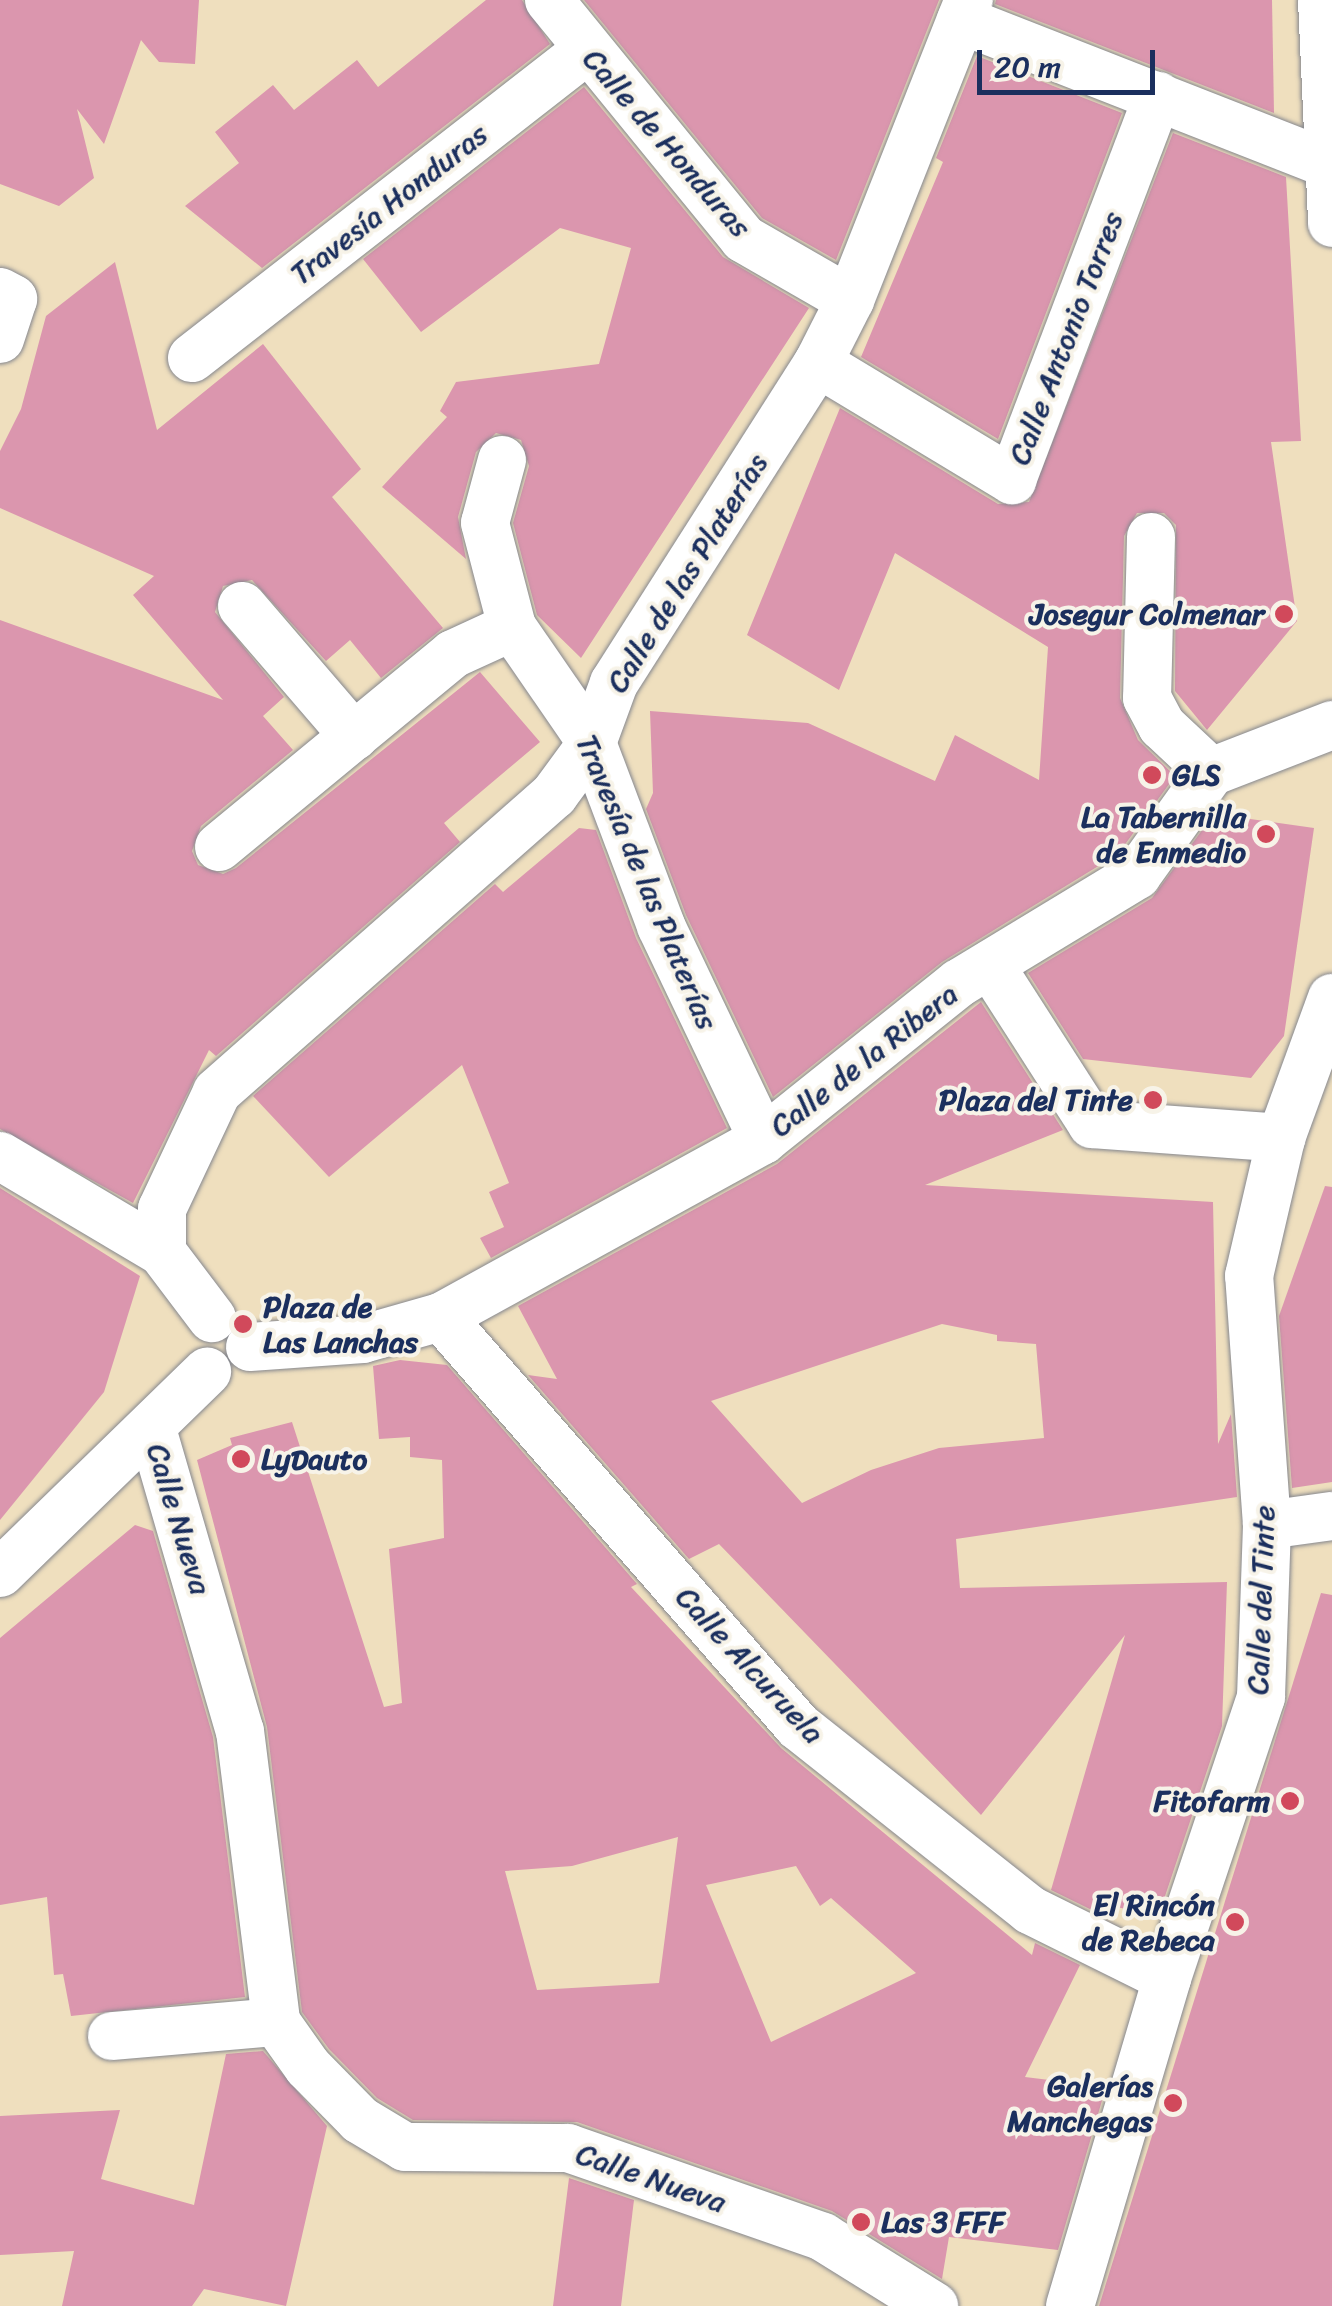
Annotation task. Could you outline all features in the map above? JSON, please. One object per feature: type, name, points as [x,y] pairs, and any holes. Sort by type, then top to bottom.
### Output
[{"type":"street","name":"Calle de Honduras","points":[[549,0],[744,239],[850,300]]},
{"type":"street","points":[[1322,0],[1332,223]]},
{"type":"street","points":[[965,10],[1158,96],[1329,164]]},
{"type":"street","name":"Calle de las Platerías","points":[[162,1252],[162,1209],[217,1092],[554,795],[592,743],[614,683],[818,363],[850,300],[965,10]]},
{"type":"street","name":"Travesía Honduras","points":[[192,358],[587,50]]},
{"type":"street","name":"Calle Antonio Torres","points":[[818,363],[1012,480],[1158,96]]},
{"type":"street","points":[[0,292],[14,299],[0,339]]},
{"type":"street","name":"Travesía de las Platerías","points":[[502,460],[486,523],[512,626],[592,743],[661,926],[763,1140]]},
{"type":"street","points":[[1151,537],[1148,698],[1162,726],[1212,772],[1332,725]]},
{"type":"street","points":[[242,606],[354,736]]},
{"type":"street","points":[[219,847],[452,654],[512,626]]},
{"type":"street","name":"Calle de la Ribera","points":[[250,1347],[362,1339],[440,1317],[763,1140],[894,1030],[1137,874],[1212,772]]},
{"type":"street","points":[[990,965],[1092,1124],[1281,1138]]},
{"type":"street","name":"Calle del Tinte","points":[[1070,2306],[1166,1978],[1261,1697],[1268,1526],[1250,1276],[1281,1138],[1332,998]]},
{"type":"street","points":[[0,1156],[162,1252],[212,1318],[238,1323],[250,1347],[236,1372],[207,1372],[194,1360],[192,1344],[198,1328],[212,1318]]},
{"type":"street","name":"Calle Alcuruela","points":[[440,1317],[798,1726],[1030,1910],[1166,1978]]},
{"type":"street","points":[[0,1573],[207,1372]]},
{"type":"street","name":"Calle Nueva","points":[[152,1428],[240,1731],[276,2022],[308,2067],[360,2120],[405,2147],[568,2148],[823,2238],[934,2306]]},
{"type":"street","points":[[1268,1526],[1332,1516]]},
{"type":"street","points":[[112,2036],[276,2022]]},
{"type":"building","points":[[0,0],[199,0],[195,64],[159,62],[141,40],[104,144],[77,109],[94,178],[59,206],[0,184]]},
{"type":"building","points":[[486,0],[522,0],[550,44],[262,268],[185,206],[239,163],[215,132],[273,85],[294,110],[357,60],[378,87]]},
{"type":"building","points":[[584,0],[939,0],[836,260],[762,218]]},
{"type":"building","points":[[996,0],[1272,0],[1274,113],[995,4]]},
{"type":"building","points":[[977,56],[1122,113],[998,439],[861,357],[943,162],[936,158]]},
{"type":"building","points":[[584,87],[723,257],[809,308],[581,658],[537,615],[513,523],[529,466],[521,440],[496,433],[476,452],[458,517],[466,559],[382,487],[447,417],[440,411],[456,382],[599,364],[631,248],[560,228],[421,332],[363,259]]},
{"type":"building","points":[[1173,133],[1286,177],[1301,441],[1271,442],[1297,621],[1207,730],[1175,691],[1176,525],[1164,513],[1137,513],[1124,536],[1120,698],[1138,740],[1175,776],[1118,854],[942,962],[773,1097],[686,915],[646,809],[653,793],[650,711],[808,723],[935,781],[955,735],[1039,780],[1048,647],[895,553],[839,690],[747,635],[840,408],[998,504],[1029,502]]},
{"type":"building","points":[[115,262],[157,430],[263,344],[361,469],[332,497],[443,628],[381,678],[350,640],[326,661],[252,580],[223,586],[215,612],[284,697],[263,716],[293,750],[201,826],[192,851],[198,865],[223,874],[236,868],[480,672],[540,742],[444,823],[460,842],[216,1056],[209,1050],[133,1203],[0,1129],[0,620],[223,700],[133,595],[154,576],[0,508],[0,451],[21,409],[46,316]]},
{"type":"building","points":[[1214,814],[1314,828],[1284,1036],[1251,1078],[1083,1059],[1028,973],[1152,898]]},
{"type":"building","points":[[579,828],[596,830],[636,938],[727,1128],[491,1258],[480,1238],[504,1227],[489,1192],[509,1183],[462,1065],[329,1177],[253,1096],[495,884],[503,892]]},
{"type":"building","points":[[981,1002],[1063,1130],[925,1185],[1213,1202],[1218,1444],[1231,1414],[1237,1497],[956,1539],[960,1588],[1227,1582],[1222,1726],[1158,1917],[1109,1905],[1104,1916],[1051,1890],[1125,1635],[981,1815],[719,1544],[689,1559],[528,1375],[557,1379],[518,1306],[777,1164]],"holes":[[[942,1324],[997,1335],[997,1341],[1036,1344],[1044,1438],[939,1448],[871,1470],[802,1503],[711,1401]]]},
{"type":"building","points":[[1325,1186],[1332,1187],[1332,1482],[1292,1488],[1279,1316]]},
{"type":"building","points":[[0,1188],[140,1276],[104,1392],[0,1520]]},
{"type":"building","points":[[400,1360],[447,1365],[637,1584],[631,1587],[781,1748],[1032,1955],[1035,1943],[1080,1965],[1025,2077],[1106,2087],[1058,2250],[949,2237],[942,2279],[832,2211],[577,2122],[413,2120],[377,2098],[329,2049],[302,2012],[267,1727],[197,1460],[232,1445],[230,1438],[292,1422],[384,1707],[402,1703],[389,1549],[444,1538],[442,1460],[410,1457],[410,1437],[379,1439],[373,1366]],"holes":[[[678,1837],[659,1983],[537,1990],[505,1871],[572,1866]],[[796,1866],[820,1906],[831,1898],[916,1973],[771,2042],[706,1885]]]},
{"type":"building","points":[[135,1525],[153,1531],[213,1737],[245,1997],[71,2016],[63,1974],[54,1975],[47,1897],[0,1905],[0,1638]]},
{"type":"building","points":[[1321,1593],[1332,1595],[1332,2306],[1099,2306]]},
{"type":"building","points":[[263,2051],[327,2126],[286,2306],[204,2289],[192,2306],[62,2306],[74,2251],[0,2255],[0,2116],[120,2110],[101,2179],[194,2205],[226,2054]]},
{"type":"building","points":[[569,2178],[634,2200],[621,2306],[553,2306]]},
{"type":"place","name":"Josegur Colmenar","points":[[1284,614]]},
{"type":"place","name":"GLS","points":[[1152,775]]},
{"type":"place","name":"La Tabernilla de Enmedio","points":[[1266,834]]},
{"type":"place","name":"Plaza del Tinte","points":[[1153,1100]]},
{"type":"place","name":"Plaza de Las Lanchas","points":[[243,1324]]},
{"type":"place","name":"LyDauto","points":[[241,1459]]},
{"type":"place","name":"Fitofarm","points":[[1290,1801]]},
{"type":"place","name":"El Rincón de Rebeca","points":[[1235,1922]]},
{"type":"place","name":"Galerías Manchegas","points":[[1173,2103]]},
{"type":"place","name":"Las 3 FFF","points":[[861,2222]]}]
